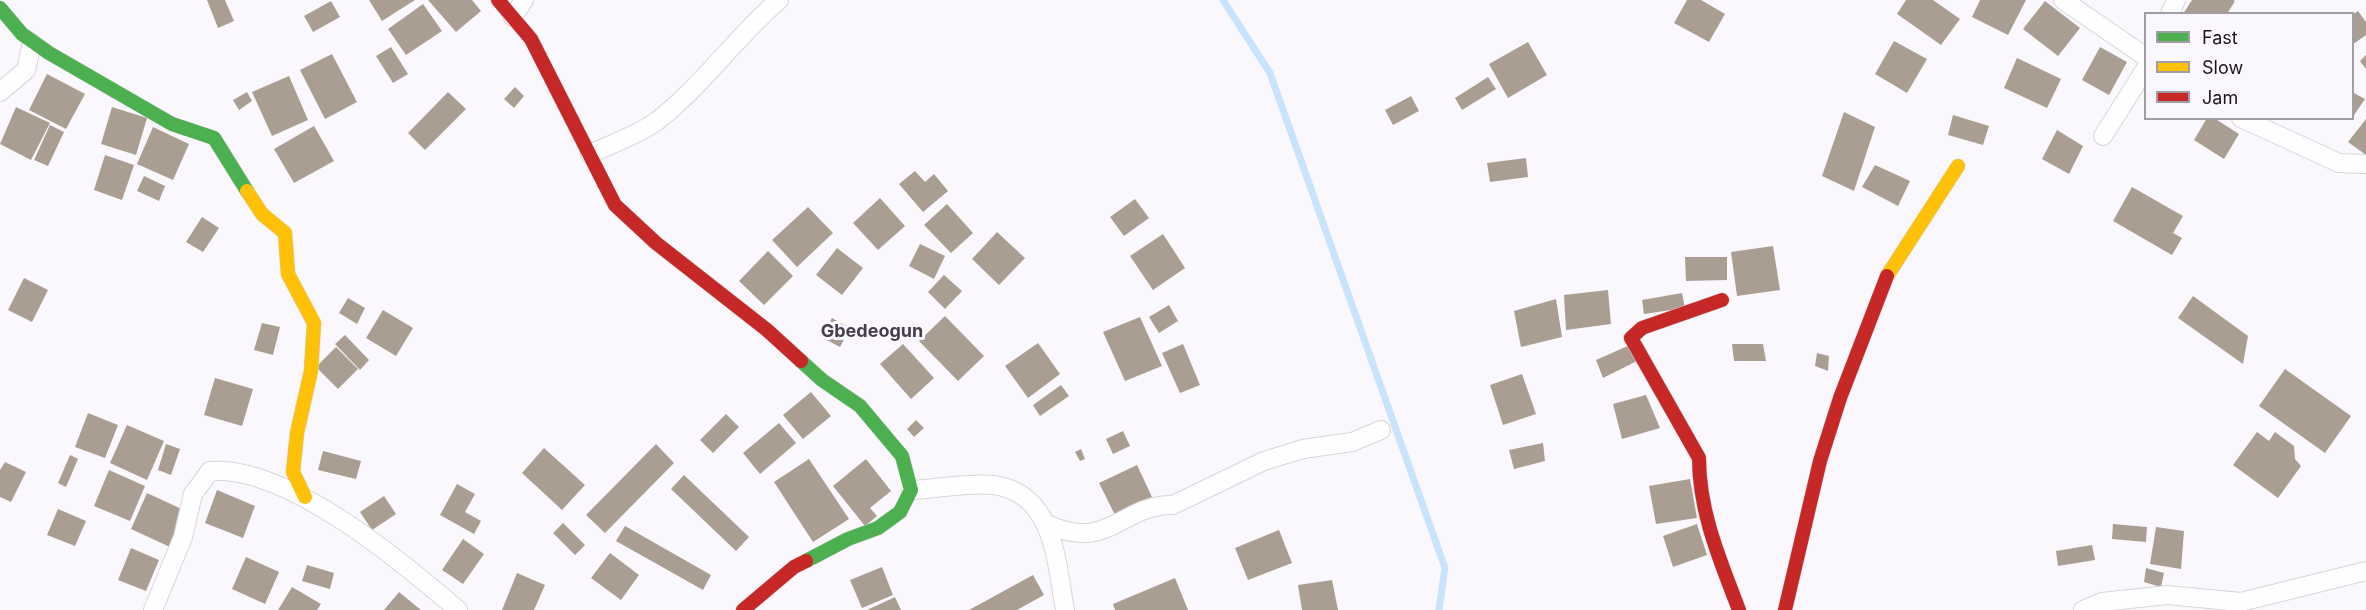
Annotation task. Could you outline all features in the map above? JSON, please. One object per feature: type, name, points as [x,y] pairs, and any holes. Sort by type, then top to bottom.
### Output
[{"type":"street","points":[[498,0],[531,39],[615,205],[656,243],[767,330],[822,380],[860,406],[902,456],[911,490],[900,512],[878,528],[848,539],[794,567],[743,610]]},
{"type":"street","points":[[513,17],[524,0]]},
{"type":"street","points":[[590,154],[656,122],[703,78],[753,22],[779,0]]},
{"type":"street","points":[[2063,0],[2144,56]]},
{"type":"street","points":[[0,8],[32,43],[66,66],[190,134],[214,138],[262,214],[285,233],[288,274],[314,322],[311,371],[297,433],[293,472],[305,497]]},
{"type":"street","points":[[0,92],[26,70],[32,43]]},
{"type":"street","points":[[2103,136],[2144,70]]},
{"type":"street","points":[[2245,120],[2339,163],[2366,164]]},
{"type":"street","points":[[1785,610],[1820,461],[1840,398],[1887,276],[1958,166]]},
{"type":"street","points":[[1722,300],[1642,328],[1631,338],[1699,458],[1697,479],[1704,509],[1738,610]]},
{"type":"street","points":[[1045,523],[1060,531],[1097,534],[1158,505],[1173,505],[1264,461],[1303,448],[1352,442],[1381,430]]},
{"type":"street","points":[[153,610],[183,537],[193,494],[210,471],[231,469],[276,484],[305,497],[380,549],[458,610]]},
{"type":"street","points":[[911,490],[994,485],[1024,495],[1040,511],[1051,537],[1065,610]]},
{"type":"street","points":[[2083,610],[2102,602],[2167,595],[2227,605],[2366,571]]},
{"type":"building","points":[[207,0],[225,0],[234,21],[218,28]]},
{"type":"building","points":[[369,0],[415,0],[382,21]]},
{"type":"building","points":[[428,0],[472,0],[481,11],[456,32]]},
{"type":"building","points":[[1687,0],[1701,0],[1725,14],[1709,42],[1674,23]]},
{"type":"building","points":[[1906,0],[1933,0],[1960,19],[1941,45],[1897,14]]},
{"type":"building","points":[[1980,0],[2026,0],[2008,35],[1972,17]]},
{"type":"building","points":[[2192,0],[2235,1],[2228,12],[2184,12]]},
{"type":"building","points":[[331,1],[340,17],[313,32],[304,16]]},
{"type":"building","points":[[2045,1],[2080,28],[2058,56],[2023,29]]},
{"type":"building","points":[[423,4],[442,31],[406,55],[388,29]]},
{"type":"building","points":[[2358,11],[2366,22],[2366,35],[2354,44],[2354,14]]},
{"type":"building","points":[[1894,41],[1927,59],[1907,93],[1875,74]]},
{"type":"building","points":[[1528,42],[1547,75],[1508,98],[1489,64]]},
{"type":"building","points":[[391,47],[408,74],[393,83],[376,56]]},
{"type":"building","points":[[2100,47],[2127,62],[2109,95],[2082,80]]},
{"type":"building","points":[[332,54],[357,102],[325,119],[300,70]]},
{"type":"building","points":[[2366,55],[2366,69],[2360,61]]},
{"type":"building","points":[[2017,58],[2061,79],[2047,108],[2004,88]]},
{"type":"building","points":[[47,74],[85,94],[66,129],[29,110]]},
{"type":"building","points":[[289,76],[308,120],[272,136],[252,92]]},
{"type":"building","points":[[1488,77],[1496,89],[1462,110],[1455,98]]},
{"type":"building","points":[[515,87],[524,96],[514,108],[504,99]]},
{"type":"building","points":[[247,92],[252,101],[239,110],[233,100]]},
{"type":"building","points":[[448,92],[466,109],[425,150],[408,133]]},
{"type":"building","points":[[2354,93],[2365,99],[2354,115]]},
{"type":"building","points":[[1411,96],[1419,111],[1393,125],[1385,110]]},
{"type":"building","points":[[16,107],[50,123],[31,160],[0,144]]},
{"type":"building","points":[[112,107],[147,118],[136,155],[101,144]]},
{"type":"building","points":[[1844,112],[1875,127],[1854,191],[1822,176]]},
{"type":"building","points":[[1953,115],[1989,126],[1983,145],[1948,135]]},
{"type":"building","points":[[2366,119],[2366,155],[2348,142]]},
{"type":"building","points":[[2206,120],[2217,120],[2239,134],[2224,159],[2194,140]]},
{"type":"building","points":[[50,125],[64,132],[48,166],[34,160]]},
{"type":"building","points":[[314,126],[334,161],[294,183],[274,149]]},
{"type":"building","points":[[153,127],[189,144],[173,180],[137,164]]},
{"type":"building","points":[[2057,130],[2083,146],[2069,174],[2042,159]]},
{"type":"building","points":[[105,155],[134,165],[122,200],[94,190]]},
{"type":"building","points":[[1526,158],[1528,177],[1490,182],[1487,163]]},
{"type":"building","points":[[1875,165],[1910,181],[1898,206],[1862,187]]},
{"type":"building","points":[[915,171],[925,182],[934,174],[948,191],[923,212],[899,184]]},
{"type":"building","points":[[144,176],[165,186],[159,201],[137,191]]},
{"type":"building","points":[[2132,187],[2183,216],[2173,233],[2182,238],[2172,255],[2113,221]]},
{"type":"building","points":[[880,198],[905,226],[878,250],[853,223]]},
{"type":"building","points":[[1135,199],[1149,218],[1124,236],[1110,217]]},
{"type":"building","points":[[947,204],[973,233],[951,253],[924,225]]},
{"type":"building","points":[[808,207],[833,233],[797,267],[772,240]]},
{"type":"building","points":[[202,217],[219,228],[203,252],[186,242]]},
{"type":"building","points":[[997,232],[1025,258],[999,285],[972,259]]},
{"type":"building","points":[[1163,234],[1185,268],[1153,290],[1130,256]]},
{"type":"building","points":[[920,244],[945,256],[934,279],[909,266]]},
{"type":"building","points":[[1773,246],[1780,290],[1737,296],[1731,252]]},
{"type":"building","points":[[837,248],[863,268],[842,295],[816,275]]},
{"type":"building","points":[[768,251],[793,276],[764,305],[739,281]]},
{"type":"building","points":[[1685,257],[1727,257],[1727,280],[1686,281]]},
{"type":"building","points":[[944,275],[962,291],[945,309],[928,292]]},
{"type":"building","points":[[24,278],[48,290],[32,322],[8,310]]},
{"type":"building","points":[[1608,290],[1611,324],[1566,330],[1564,295]]},
{"type":"building","points":[[1682,293],[1685,308],[1644,314],[1642,300]]},
{"type":"building","points":[[2193,296],[2248,336],[2243,364],[2178,318]]},
{"type":"building","points":[[348,298],[365,308],[357,324],[339,313]]},
{"type":"building","points":[[1556,299],[1562,337],[1521,347],[1514,311]]},
{"type":"building","points":[[1169,305],[1178,321],[1159,333],[1149,317]]},
{"type":"building","points":[[383,310],[413,328],[396,356],[366,338]]},
{"type":"building","points":[[945,316],[984,356],[958,381],[919,341]]},
{"type":"building","points":[[1140,317],[1162,366],[1125,381],[1103,332]]},
{"type":"building","points":[[832,318],[850,328],[840,347],[821,337]]},
{"type":"building","points":[[262,323],[280,327],[273,355],[254,350]]},
{"type":"building","points":[[345,335],[369,360],[360,370],[335,344]]},
{"type":"building","points":[[1038,343],[1060,374],[1028,398],[1005,366]]},
{"type":"building","points":[[903,344],[934,378],[911,399],[880,364]]},
{"type":"building","points":[[1183,344],[1200,385],[1180,393],[1162,353]]},
{"type":"building","points":[[1732,344],[1763,344],[1766,361],[1734,361]]},
{"type":"building","points":[[1630,345],[1637,361],[1603,378],[1596,360]]},
{"type":"building","points":[[336,347],[358,369],[338,389],[316,367]]},
{"type":"building","points":[[1817,353],[1829,356],[1828,371],[1815,366]]},
{"type":"building","points":[[2285,369],[2351,416],[2325,453],[2259,406]]},
{"type":"building","points":[[1522,374],[1536,414],[1503,425],[1490,385]]},
{"type":"building","points":[[215,378],[253,389],[242,426],[204,415]]},
{"type":"building","points":[[1061,385],[1069,396],[1040,416],[1033,405]]},
{"type":"building","points":[[811,392],[831,416],[803,439],[783,415]]},
{"type":"building","points":[[1646,395],[1660,428],[1622,439],[1613,404]]},
{"type":"building","points":[[88,413],[118,425],[105,458],[75,447]]},
{"type":"building","points":[[726,414],[739,427],[713,453],[700,440]]},
{"type":"building","points":[[916,420],[924,428],[914,437],[907,429]]},
{"type":"building","points":[[779,423],[796,443],[760,474],[743,453]]},
{"type":"building","points":[[127,425],[164,441],[147,480],[110,463]]},
{"type":"building","points":[[1123,431],[1130,446],[1113,454],[1106,439]]},
{"type":"building","points":[[2257,432],[2269,441],[2275,432],[2294,446],[2295,459],[2301,466],[2278,498],[2233,465]]},
{"type":"building","points":[[1543,443],[1545,461],[1514,469],[1509,450]]},
{"type":"building","points":[[166,444],[180,449],[171,475],[158,470]]},
{"type":"building","points":[[656,444],[674,463],[605,533],[586,515]]},
{"type":"building","points":[[544,448],[585,485],[562,510],[522,473]]},
{"type":"building","points":[[1081,449],[1085,459],[1080,461],[1075,452]]},
{"type":"building","points":[[323,451],[361,461],[356,479],[318,470]]},
{"type":"building","points":[[70,455],[78,459],[66,487],[58,483]]},
{"type":"building","points":[[809,459],[849,519],[813,542],[774,482]]},
{"type":"building","points":[[866,459],[891,491],[870,508],[877,516],[865,526],[833,486]]},
{"type":"building","points":[[5,462],[26,472],[11,502],[0,497],[0,470]]},
{"type":"building","points":[[1137,465],[1152,497],[1115,515],[1099,483]]},
{"type":"building","points":[[109,470],[145,486],[130,521],[94,506]]},
{"type":"building","points":[[684,475],[749,537],[736,551],[671,489]]},
{"type":"building","points":[[1690,479],[1697,518],[1656,524],[1649,486]]},
{"type":"building","points":[[457,484],[475,494],[465,512],[481,521],[474,534],[440,515]]},
{"type":"building","points":[[217,490],[255,506],[243,538],[205,523]]},
{"type":"building","points":[[147,493],[186,511],[170,547],[131,529]]},
{"type":"building","points":[[384,496],[396,514],[372,530],[360,512]]},
{"type":"building","points":[[58,509],[86,521],[75,546],[47,535]]},
{"type":"building","points":[[563,523],[585,545],[575,555],[553,533]]},
{"type":"building","points":[[1697,524],[1707,555],[1673,567],[1663,536]]},
{"type":"building","points":[[2113,524],[2147,527],[2146,542],[2112,539]]},
{"type":"building","points":[[625,526],[711,575],[703,590],[616,541]]},
{"type":"building","points":[[2156,527],[2184,531],[2181,569],[2150,564]]},
{"type":"building","points":[[1279,530],[1292,563],[1248,580],[1235,548]]},
{"type":"building","points":[[463,539],[484,554],[463,584],[442,570]]},
{"type":"building","points":[[2092,545],[2095,560],[2058,566],[2056,551]]},
{"type":"building","points":[[131,548],[159,560],[146,591],[118,580]]},
{"type":"building","points":[[610,553],[639,575],[621,600],[591,578]]},
{"type":"building","points":[[246,557],[279,572],[265,604],[232,589]]},
{"type":"building","points":[[307,565],[334,573],[330,589],[302,581]]},
{"type":"building","points":[[882,567],[893,595],[862,608],[850,580]]},
{"type":"building","points":[[2146,568],[2164,573],[2161,587],[2144,582]]},
{"type":"building","points":[[517,573],[545,585],[534,610],[502,610]]},
{"type":"building","points":[[1033,575],[1044,595],[1017,610],[969,610]]},
{"type":"building","points":[[1175,578],[1188,610],[1115,610],[1113,604]]},
{"type":"building","points":[[1332,580],[1338,610],[1302,610],[1298,585]]},
{"type":"building","points":[[292,587],[321,604],[317,610],[278,610]]},
{"type":"building","points":[[399,592],[421,610],[384,610]]},
{"type":"building","points":[[895,597],[901,610],[867,610]]},
{"type":"waterway","points":[[1223,0],[1270,73],[1445,568],[1439,610]]},
{"type":"traffic: fast","points":[[0,8],[22,34],[49,53],[172,124],[214,138],[247,191]]},
{"type":"traffic: fast","points":[[801,361],[822,380],[860,406],[902,456],[911,490],[900,512],[878,528],[848,539],[806,561]]},
{"type":"traffic: slow","points":[[1887,276],[1958,166]]},
{"type":"traffic: slow","points":[[247,191],[262,214],[285,233],[288,274],[314,323],[311,371],[297,433],[293,472],[305,497]]},
{"type":"traffic: jam","points":[[498,0],[531,39],[615,205],[656,243],[767,330],[801,361]]},
{"type":"traffic: jam","points":[[1785,610],[1820,461],[1840,398],[1887,276]]},
{"type":"traffic: jam","points":[[1722,300],[1642,328],[1631,338],[1699,458],[1707,517],[1739,610]]},
{"type":"traffic: jam","points":[[743,610],[794,567],[806,561]]},
{"type":"district","name":"Gbedeogun","points":[[872,332]]}]
